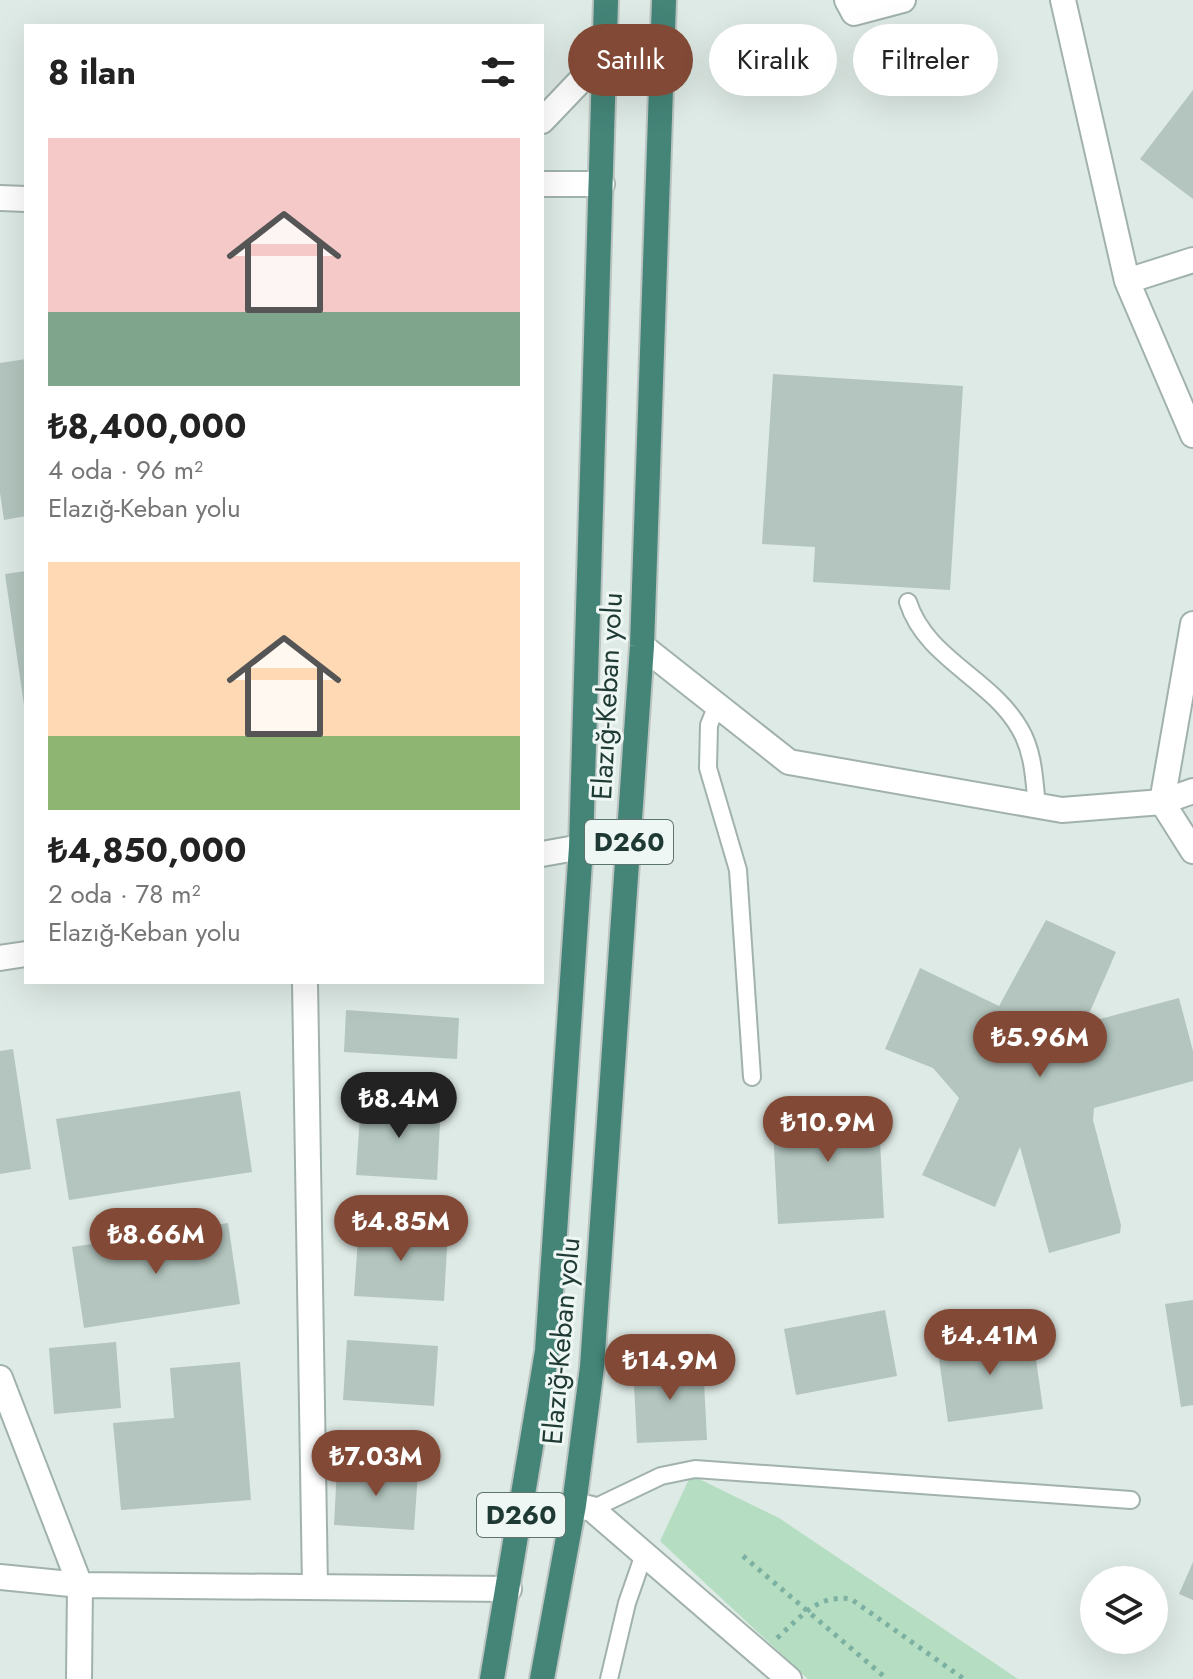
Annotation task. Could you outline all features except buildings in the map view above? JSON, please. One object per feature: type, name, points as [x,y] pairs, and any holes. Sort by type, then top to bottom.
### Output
[{"type":"highway","name":"Elazığ-Keban yolu","points":[[606,0],[606,24]]},
{"type":"highway","name":"Elazığ-Keban yolu","points":[[542,1679],[583,1507],[642,646],[664,0]]},
{"type":"highway","name":"Elazığ-Keban yolu","points":[[492,1679],[547,1351],[581,847],[604,96]]},
{"type":"street","points":[[847,0],[854,13],[903,0]]},
{"type":"street","points":[[1063,0],[1127,281],[1193,435]]},
{"type":"street","points":[[544,119],[568,94]]},
{"type":"street","points":[[544,184],[602,184]]},
{"type":"street","points":[[0,198],[24,199]]},
{"type":"street","points":[[1127,281],[1193,260]]},
{"type":"street","points":[[1193,624],[1162,802],[1193,851]]},
{"type":"street","points":[[642,646],[789,762],[1062,810],[1162,802],[1193,791]]},
{"type":"street","points":[[544,854],[581,847]]},
{"type":"street","points":[[0,958],[24,954]]},
{"type":"street","points":[[305,984],[315,1587]]},
{"type":"street","points":[[0,1378],[80,1585],[79,1679]]},
{"type":"street","points":[[583,1507],[762,1652],[789,1679]]},
{"type":"street","points":[[0,1577],[80,1585],[509,1589]]},
{"type":"lane","points":[[908,602],[914,621],[929,642],[993,693],[1021,730],[1032,756],[1037,806]]},
{"type":"lane","points":[[717,705],[707,734],[708,768],[738,870],[752,1077]]},
{"type":"lane","points":[[583,1507],[661,1476],[695,1469],[1131,1500]]},
{"type":"lane","points":[[609,1679],[627,1603],[644,1554]]},
{"type":"path","points":[[743,1556],[887,1679]]},
{"type":"path","points":[[762,1652],[819,1600],[833,1596],[851,1599],[964,1679]]},
{"type":"green space","points":[[691,1475],[779,1518],[1018,1679],[808,1679],[660,1541]]}]
